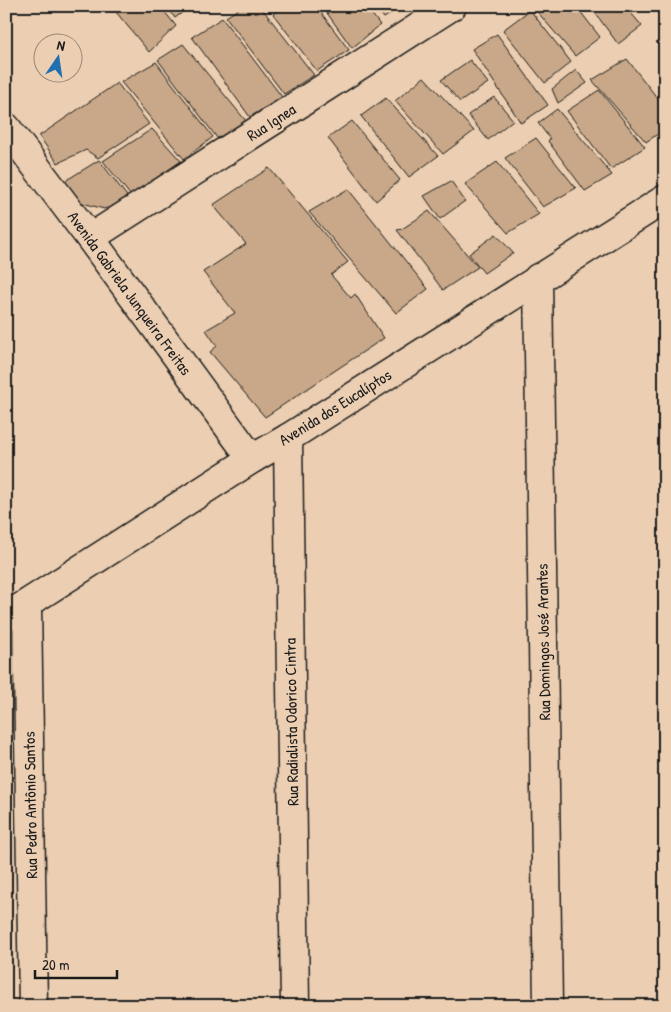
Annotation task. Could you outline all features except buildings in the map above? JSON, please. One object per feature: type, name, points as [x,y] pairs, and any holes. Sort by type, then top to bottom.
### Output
[{"type":"street","name":"Rua Ignea","points":[[90,238],[452,6]]},
{"type":"street","name":"Avenida Gabriela Junqueira Freitas","points":[[6,128],[90,238],[252,459]]},
{"type":"street","name":"Avenida dos Eucalíptos","points":[[17,611],[252,459],[665,199]]},
{"type":"street","name":"Rua Domingos José Arantes","points":[[538,278],[548,1006]]},
{"type":"street","name":"Rua Radialista Odorico Cintra","points":[[288,438],[295,1006]]},
{"type":"street","name":"Rua Pedro Antônio Santos","points":[[17,611],[33,1006]]}]
